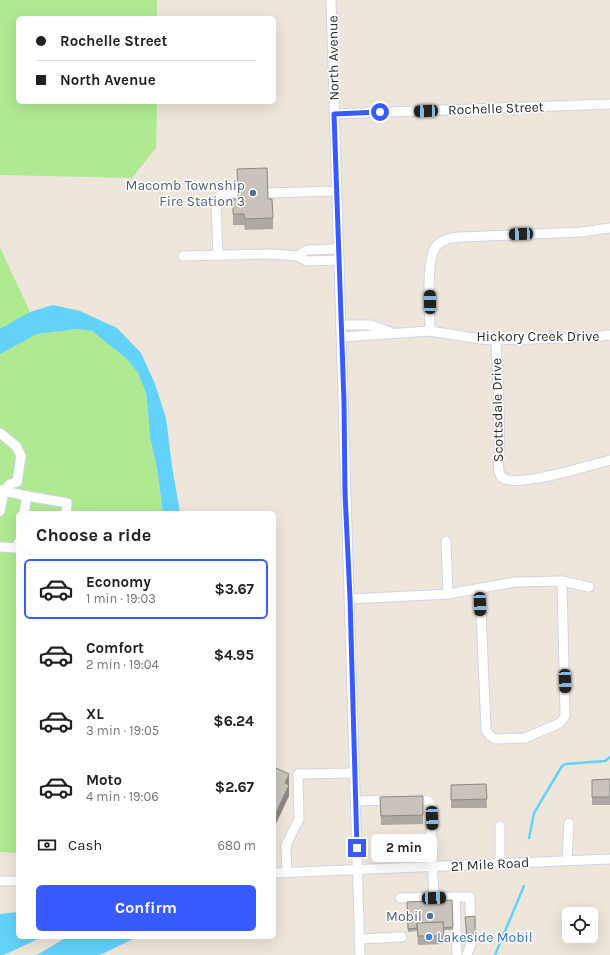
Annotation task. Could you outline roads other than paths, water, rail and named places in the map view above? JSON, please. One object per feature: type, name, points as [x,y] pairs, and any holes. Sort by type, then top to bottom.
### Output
[{"type":"street","name":"North Avenue","points":[[331,0],[360,955]]},
{"type":"street","name":"Rochelle Street","points":[[334,114],[610,104]]},
{"type":"street","points":[[267,193],[337,191]]},
{"type":"street","points":[[218,255],[216,202],[219,196],[225,193],[238,193]]},
{"type":"street","points":[[430,331],[431,255],[434,248],[445,240],[460,237],[581,232],[610,228]]},
{"type":"street","points":[[297,256],[307,250],[338,249]]},
{"type":"street","points":[[183,256],[272,254],[297,256],[307,261],[339,260]]},
{"type":"street","name":"Hickory Creek Drive","points":[[341,325],[371,325],[395,334]]},
{"type":"street","name":"Hickory Creek Drive","points":[[342,337],[430,331],[496,340],[594,337],[610,335]]},
{"type":"street","name":"Scottsdale Drive","points":[[496,340],[499,473],[504,478],[512,481],[543,478],[610,460]]},
{"type":"street","points":[[0,433],[16,446],[21,456],[17,482],[10,484],[2,491],[0,511]]},
{"type":"street","points":[[2,491],[67,504],[66,511]]},
{"type":"street","points":[[24,511],[27,496]]},
{"type":"street","points":[[446,541],[448,594]]},
{"type":"street","points":[[0,547],[16,547]]},
{"type":"street","points":[[350,598],[448,594],[480,589],[507,582],[562,580],[589,587]]},
{"type":"street","points":[[480,589],[485,727],[488,734],[495,739],[528,738],[562,721],[566,710],[562,580]]},
{"type":"street","points":[[287,873],[286,845],[299,819],[298,774],[355,773]]},
{"type":"street","points":[[356,801],[423,800],[431,803],[433,828],[434,898]]},
{"type":"street","points":[[567,861],[569,823]]},
{"type":"street","points":[[500,826],[500,864]]},
{"type":"street","name":"21 Mile Road","points":[[276,873],[610,859]]},
{"type":"street","points":[[0,881],[16,881]]},
{"type":"street","points":[[400,898],[470,896],[471,944],[467,955]]},
{"type":"street","points":[[455,897],[457,955]]},
{"type":"street","points":[[359,939],[402,938]]},
{"type":"water","points":[[53,305],[80,311],[117,328],[141,353],[155,384],[166,418],[180,511],[163,511],[157,468],[150,438],[146,393],[138,373],[127,359],[92,331],[77,329],[37,334],[0,354],[0,329],[30,312]]},
{"type":"water","points":[[16,912],[16,939],[38,939],[4,955],[0,955],[0,914]]},
{"type":"water","points":[[64,939],[133,939],[100,955],[37,955]]},
{"type":"waterway","points":[[529,838],[534,813],[562,766],[566,764],[605,761],[610,757]]},
{"type":"waterway","points":[[495,955],[524,886]]},
{"type":"place","name":"Macomb Township Fire Station 3","points":[[253,193]]},
{"type":"place","name":"Mobil","points":[[430,916]]},
{"type":"place","name":"Lakeside Mobil","points":[[429,937]]}]
